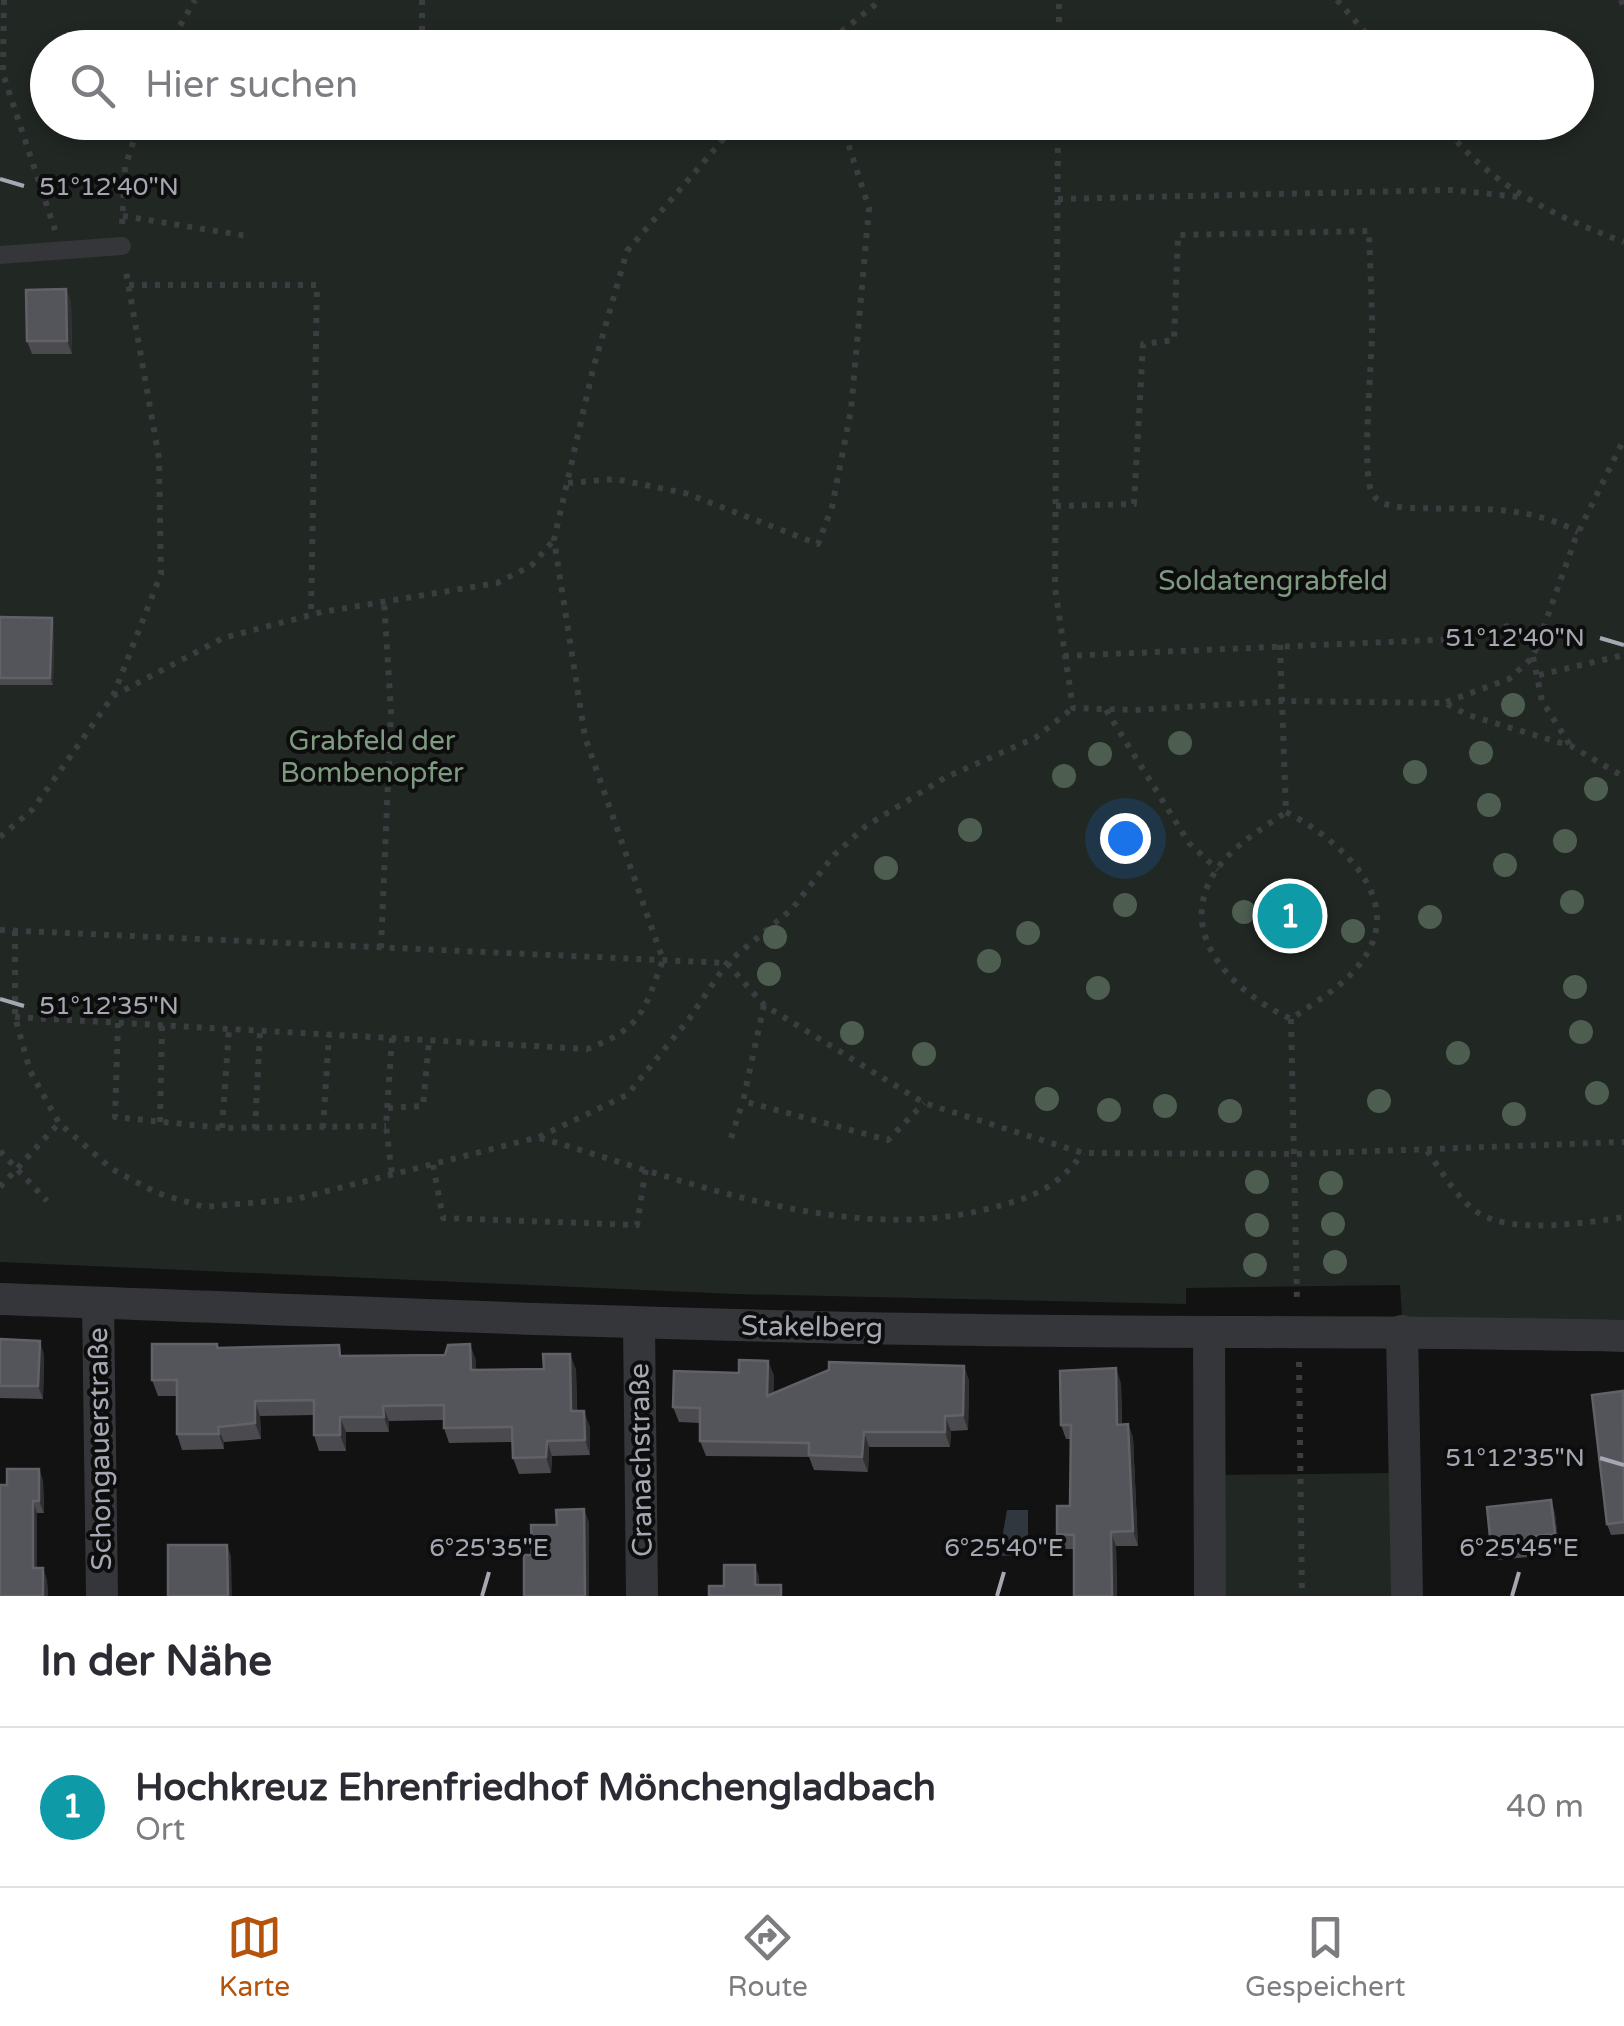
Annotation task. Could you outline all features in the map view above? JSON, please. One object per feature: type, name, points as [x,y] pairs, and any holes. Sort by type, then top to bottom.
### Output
[{"type":"street","name":"Stakelberg","points":[[0,1300],[639,1323],[1624,1336]]},
{"type":"street","name":"Schongauerstraße","points":[[98,1303],[102,1596]]},
{"type":"street","name":"Cranachstraße","points":[[639,1323],[642,1596]]},
{"type":"street","points":[[1402,1331],[1407,1596]]},
{"type":"street","points":[[1209,1332],[1210,1596]]},
{"type":"lane","points":[[0,255],[122,246]]},
{"type":"path","points":[[4,0],[2,74],[62,250]]},
{"type":"path","points":[[178,30],[195,0]]},
{"type":"path","points":[[422,0],[422,30]]},
{"type":"path","points":[[843,30],[880,0]]},
{"type":"path","points":[[1059,0],[1059,30]]},
{"type":"path","points":[[1338,0],[1364,30]]},
{"type":"path","points":[[1621,0],[1624,8]]},
{"type":"path","points":[[0,837],[33,809],[114,696],[161,574],[159,458],[122,246],[125,168],[134,140]]},
{"type":"path","points":[[15,1017],[586,1049],[613,1039],[637,1021],[663,960],[585,737],[554,540],[594,368],[627,251],[723,140]]},
{"type":"path","points":[[568,484],[615,479],[684,493],[818,544],[832,507],[851,410],[869,208],[846,140]]},
{"type":"path","points":[[1058,140],[1055,588],[1073,708]]},
{"type":"path","points":[[1454,140],[1520,197],[1624,242]]},
{"type":"path","points":[[1058,199],[1451,190],[1520,197]]},
{"type":"path","points":[[123,216],[247,236]]},
{"type":"path","points":[[1056,506],[1134,504],[1142,344],[1174,340],[1178,235],[1369,231],[1372,330],[1368,459],[1369,486],[1374,498],[1384,504],[1410,508],[1519,510],[1550,518],[1578,532]]},
{"type":"path","points":[[128,285],[318,285],[310,615]]},
{"type":"path","points":[[15,931],[15,1017],[30,1071],[58,1123],[112,1168],[157,1193],[204,1207],[296,1199],[539,1138],[626,1095],[689,1019],[728,962],[792,908],[834,855],[866,826],[946,777],[1035,738],[1073,708],[1284,701],[1445,702],[1509,679],[1533,657],[1578,532],[1624,438]]},
{"type":"path","points":[[114,696],[222,638],[310,615],[497,583],[531,566],[554,540]]},
{"type":"path","points":[[381,948],[390,711],[384,602]]},
{"type":"path","points":[[1064,656],[1458,639],[1511,625],[1540,633]]},
{"type":"path","points":[[1280,644],[1286,812]]},
{"type":"path","points":[[1539,675],[1624,656]]},
{"type":"path","points":[[1533,657],[1542,701],[1571,746]]},
{"type":"path","points":[[1445,702],[1468,715],[1571,746],[1624,777]]},
{"type":"path","points":[[1106,709],[1189,844],[1218,870]]},
{"type":"path","points":[[1286,812],[1244,843],[1218,870],[1203,904],[1207,944],[1228,978],[1258,1001],[1292,1018]]},
{"type":"path","points":[[1286,812],[1325,834],[1357,865],[1372,894],[1376,924],[1363,962],[1344,982],[1292,1018]]},
{"type":"path","points":[[0,930],[728,962],[764,1005],[924,1103],[1083,1153],[1294,1154],[1624,1142]]},
{"type":"path","points":[[730,1138],[743,1101],[764,1005]]},
{"type":"path","points":[[1292,1018],[1302,1596]]},
{"type":"path","points":[[118,1023],[115,1117],[222,1128],[386,1126]]},
{"type":"path","points":[[160,1122],[162,1025]]},
{"type":"path","points":[[222,1128],[228,1029]]},
{"type":"path","points":[[254,1129],[260,1031]]},
{"type":"path","points":[[323,1129],[328,1035]]},
{"type":"path","points":[[392,1038],[386,1126],[392,1175]]},
{"type":"path","points":[[388,1108],[423,1106],[429,1040]]},
{"type":"path","points":[[743,1101],[888,1140],[924,1103]]},
{"type":"path","points":[[0,1187],[58,1123]]},
{"type":"path","points":[[539,1138],[810,1212],[913,1222],[972,1213],[1039,1194],[1057,1184],[1083,1153]]},
{"type":"path","points":[[0,1150],[47,1201]]},
{"type":"path","points":[[1426,1150],[1466,1203],[1493,1221],[1517,1225],[1624,1218]]},
{"type":"path","points":[[433,1164],[442,1218],[638,1225],[646,1168]]},
{"type":"green space","points":[[0,0],[1624,0],[1624,1320],[1402,1317],[1400,1285],[1186,1288],[1186,1304],[735,1294],[0,1262]]},
{"type":"green space","points":[[1392,1473],[1392,1596],[1219,1596],[1217,1475]]},
{"type":"shaded area","points":[[1007,1510],[1028,1510],[1028,1555],[999,1556]]},
{"type":"building","points":[[66,289],[67,341],[27,341],[26,290]]},
{"type":"building","points":[[0,617],[52,618],[50,678],[0,678]]},
{"type":"building","points":[[0,1339],[40,1341],[38,1386],[0,1386]]},
{"type":"building","points":[[152,1344],[217,1344],[217,1348],[339,1345],[340,1356],[445,1355],[448,1345],[470,1344],[471,1370],[544,1369],[543,1354],[570,1354],[571,1411],[584,1411],[585,1440],[547,1441],[546,1457],[513,1458],[512,1427],[444,1428],[444,1405],[383,1406],[384,1417],[340,1417],[340,1435],[314,1435],[314,1400],[255,1401],[255,1423],[218,1427],[219,1434],[177,1434],[177,1380],[152,1380]]},
{"type":"building","points":[[739,1360],[768,1361],[767,1396],[829,1370],[829,1362],[964,1366],[963,1415],[945,1416],[945,1432],[864,1432],[862,1457],[809,1455],[809,1443],[700,1441],[700,1408],[673,1407],[674,1371],[739,1373]]},
{"type":"building","points":[[1116,1368],[1117,1425],[1128,1424],[1133,1531],[1111,1532],[1112,1596],[1074,1596],[1074,1535],[1057,1534],[1057,1506],[1070,1506],[1071,1425],[1061,1425],[1060,1371]]},
{"type":"building","points":[[1623,1391],[1624,1522],[1607,1524],[1592,1395]]},
{"type":"building","points":[[7,1469],[39,1469],[39,1501],[33,1501],[33,1568],[43,1568],[43,1596],[0,1596],[0,1485],[7,1485]]},
{"type":"building","points":[[1551,1500],[1555,1534],[1534,1536],[1535,1542],[1491,1547],[1487,1507]]},
{"type":"building","points":[[584,1509],[585,1596],[524,1596],[524,1555],[532,1555],[531,1525],[557,1525],[556,1510]]},
{"type":"building","points":[[168,1545],[227,1545],[228,1596],[168,1596]]},
{"type":"building","points":[[724,1565],[755,1565],[755,1585],[781,1585],[781,1596],[709,1596],[709,1586],[724,1586]]},
{"type":"place","name":"Hochkreuz Ehrenfriedhof Mönchengladbach","points":[[1290,916]]},
{"type":"park label","name":"Soldatengrabfeld","points":[[1273,581]]},
{"type":"park label","name":"Grabfeld der Bombenopfer","points":[[372,757]]}]
